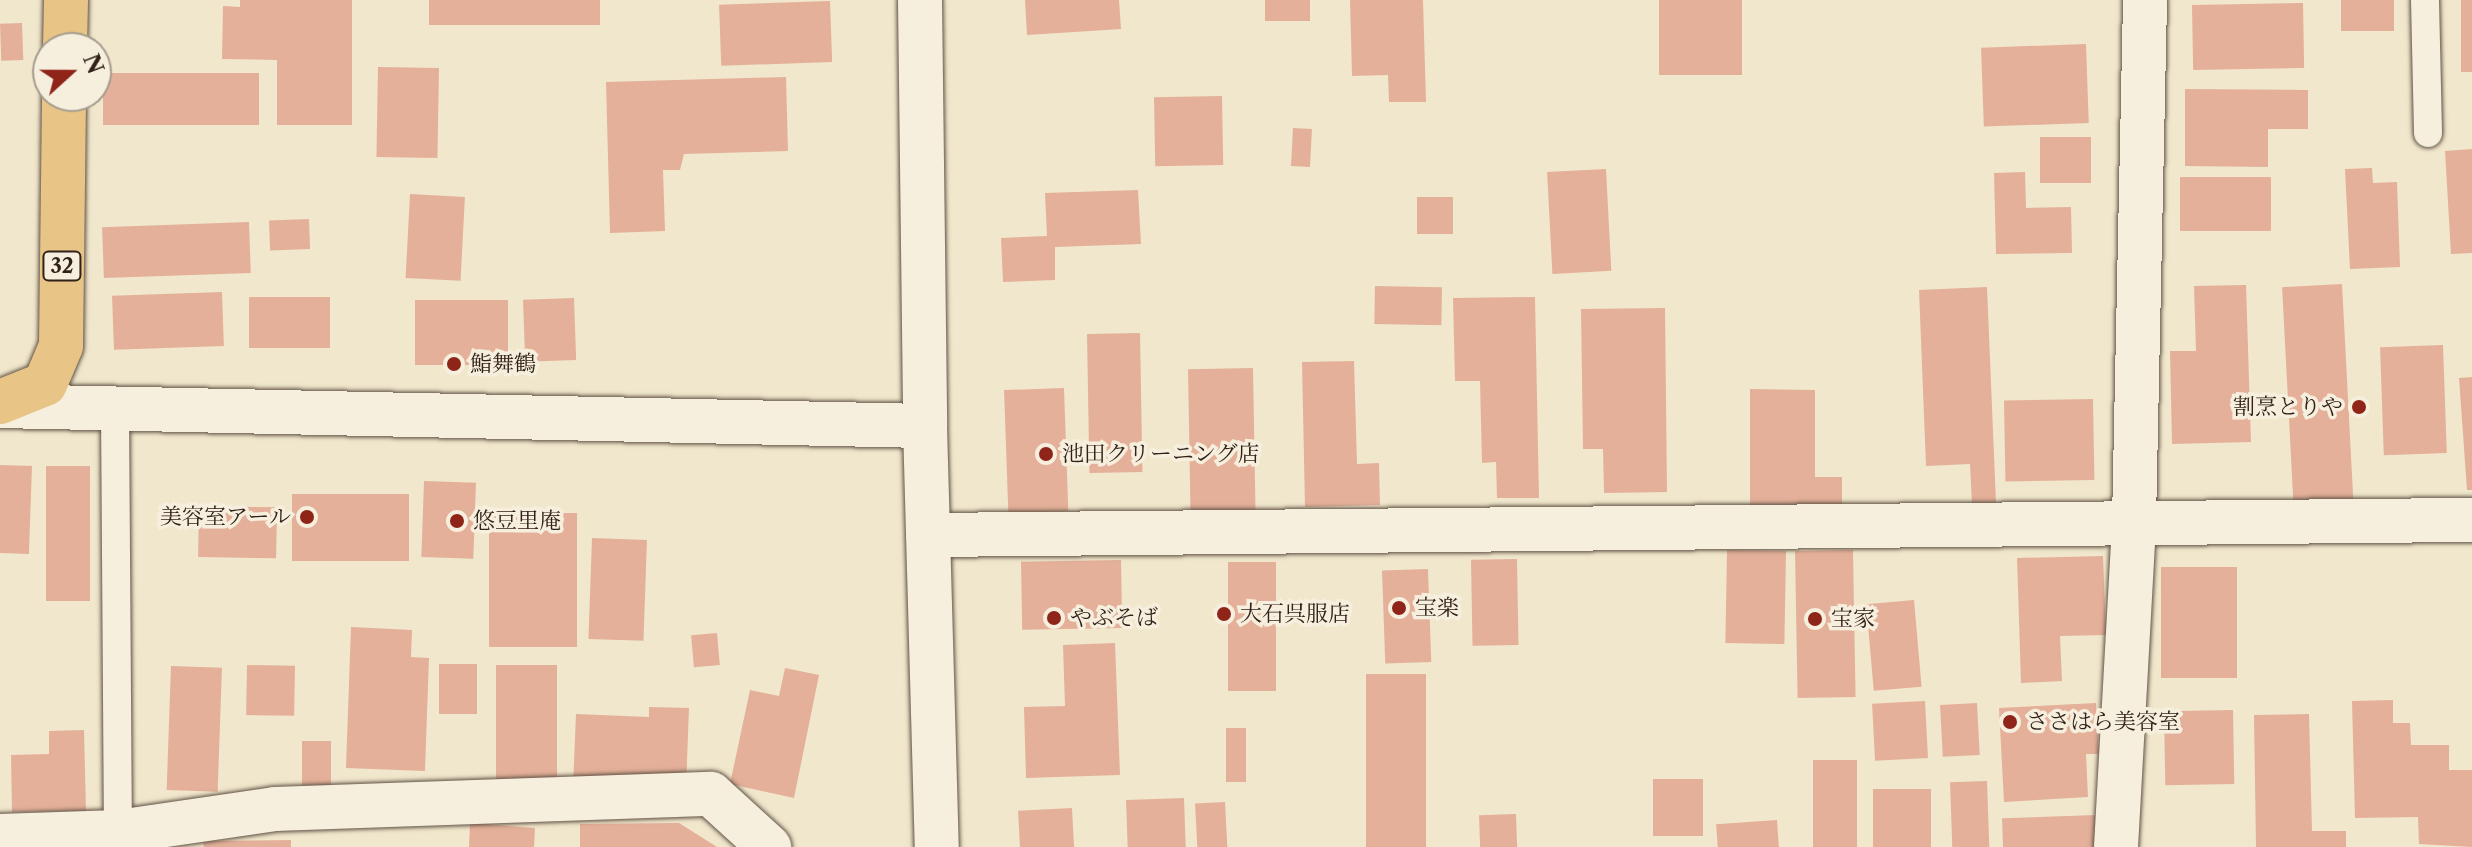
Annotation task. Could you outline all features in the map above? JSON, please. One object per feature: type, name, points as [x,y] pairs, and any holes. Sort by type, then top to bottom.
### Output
[{"type":"main road","points":[[65,32],[66,0]]},
{"type":"main road","name":"32","points":[[0,404],[45,384],[61,346],[64,112]]},
{"type":"street","points":[[920,0],[925,426],[937,847]]},
{"type":"street","points":[[2116,847],[2134,522],[2145,0]]},
{"type":"street","points":[[0,404],[925,426]]},
{"type":"street","points":[[928,535],[1537,533],[2134,522],[2472,520]]},
{"type":"street","points":[[0,836],[118,840],[275,809],[711,794],[769,847]]},
{"type":"lane","points":[[2425,0],[2428,133]]},
{"type":"lane","points":[[115,409],[118,840]]},
{"type":"building","points":[[240,0],[352,0],[352,125],[277,125],[277,60],[222,59],[223,6],[240,7]]},
{"type":"building","points":[[429,0],[600,0],[600,25],[429,25]]},
{"type":"building","points":[[1025,0],[1119,0],[1121,29],[1027,35]]},
{"type":"building","points":[[1265,0],[1310,0],[1310,21],[1265,21]]},
{"type":"building","points":[[1350,0],[1423,0],[1426,102],[1389,102],[1388,75],[1352,76]]},
{"type":"building","points":[[1659,0],[1742,0],[1742,75],[1659,75]]},
{"type":"building","points":[[2341,0],[2394,0],[2394,31],[2341,31]]},
{"type":"building","points":[[2461,0],[2472,0],[2472,72],[2461,72]]},
{"type":"building","points":[[830,1],[832,62],[721,66],[719,5]]},
{"type":"building","points":[[2303,3],[2304,68],[2193,70],[2192,5]]},
{"type":"building","points":[[22,23],[23,60],[1,61],[0,24]]},
{"type":"building","points":[[2086,44],[2089,123],[1984,127],[1981,48]]},
{"type":"building","points":[[378,67],[439,68],[437,158],[376,157]]},
{"type":"building","points":[[112,73],[259,73],[259,125],[103,125],[103,112],[112,112]]},
{"type":"building","points":[[786,77],[788,151],[684,154],[680,170],[663,170],[665,231],[610,233],[606,82]]},
{"type":"building","points":[[2185,89],[2308,90],[2308,129],[2268,129],[2268,167],[2185,166]]},
{"type":"building","points":[[1222,96],[1223,165],[1155,166],[1154,97]]},
{"type":"building","points":[[1293,128],[1312,129],[1310,167],[1291,166]]},
{"type":"building","points":[[2040,137],[2091,137],[2091,183],[2040,183]]},
{"type":"building","points":[[2472,149],[2472,253],[2451,254],[2445,151]]},
{"type":"building","points":[[2372,168],[2373,183],[2397,182],[2400,267],[2350,269],[2345,169]]},
{"type":"building","points":[[1606,169],[1611,271],[1552,274],[1547,172]]},
{"type":"building","points":[[2025,172],[2026,208],[2071,207],[2072,253],[1996,254],[1994,173]]},
{"type":"building","points":[[2180,177],[2271,177],[2271,231],[2180,231]]},
{"type":"building","points":[[1138,190],[1141,244],[1055,247],[1055,280],[1003,282],[1001,238],[1047,236],[1045,193]]},
{"type":"building","points":[[410,194],[465,197],[461,281],[406,278]]},
{"type":"building","points":[[1417,197],[1453,197],[1453,234],[1417,234]]},
{"type":"building","points":[[309,219],[310,249],[270,250],[269,220]]},
{"type":"building","points":[[249,222],[251,273],[104,278],[102,227]]},
{"type":"building","points":[[2342,284],[2353,501],[2293,504],[2282,287]]},
{"type":"building","points":[[2246,285],[2251,442],[2172,444],[2170,351],[2196,351],[2194,286]]},
{"type":"building","points":[[1375,286],[1442,287],[1441,325],[1374,324]]},
{"type":"building","points":[[1987,287],[1996,503],[1972,504],[1970,464],[1926,466],[1919,290]]},
{"type":"building","points":[[222,292],[224,346],[114,350],[112,296]]},
{"type":"building","points":[[249,297],[330,297],[330,348],[249,348]]},
{"type":"building","points":[[1535,297],[1539,498],[1497,498],[1496,462],[1482,463],[1480,381],[1455,381],[1453,298]]},
{"type":"building","points":[[574,298],[576,360],[525,362],[523,300]]},
{"type":"building","points":[[415,300],[508,300],[508,365],[415,365]]},
{"type":"building","points":[[1665,308],[1667,492],[1604,493],[1603,449],[1583,449],[1581,309]]},
{"type":"building","points":[[1140,333],[1142,472],[1089,473],[1087,334]]},
{"type":"building","points":[[2443,345],[2447,453],[2384,455],[2380,347]]},
{"type":"building","points":[[1354,361],[1357,464],[1379,463],[1380,505],[1305,507],[1302,362]]},
{"type":"building","points":[[1253,368],[1256,514],[1191,515],[1188,369]]},
{"type":"building","points":[[2472,377],[2472,490],[2467,490],[2459,378]]},
{"type":"building","points":[[1064,388],[1068,511],[1008,513],[1004,390]]},
{"type":"building","points":[[1750,389],[1815,390],[1815,477],[1842,477],[1842,507],[1750,507]]},
{"type":"building","points":[[2093,399],[2094,480],[2005,482],[2004,401]]},
{"type":"building","points":[[0,465],[32,466],[29,554],[0,553]]},
{"type":"building","points":[[46,466],[90,466],[90,601],[46,601]]},
{"type":"building","points":[[424,481],[476,483],[473,559],[421,557]]},
{"type":"building","points":[[292,494],[409,494],[409,561],[292,561]]},
{"type":"building","points":[[199,506],[277,507],[276,558],[198,557]]},
{"type":"building","points":[[489,513],[577,513],[577,647],[489,647]]},
{"type":"building","points":[[592,538],[647,540],[643,641],[588,639]]},
{"type":"building","points":[[1727,550],[1786,551],[1784,644],[1725,643]]},
{"type":"building","points":[[1853,550],[1856,697],[1798,698],[1795,551]]},
{"type":"building","points":[[2103,556],[2106,635],[2060,636],[2062,681],[2021,683],[2017,558]]},
{"type":"building","points":[[1517,559],[1519,645],[1473,646],[1471,560]]},
{"type":"building","points":[[1121,560],[1122,628],[1022,630],[1021,562]]},
{"type":"building","points":[[1228,562],[1276,562],[1276,691],[1228,691]]},
{"type":"building","points":[[2161,567],[2237,567],[2237,678],[2161,678]]},
{"type":"building","points":[[1428,569],[1431,662],[1385,664],[1382,571]]},
{"type":"building","points":[[1914,600],[1922,687],[1874,691],[1866,604]]},
{"type":"building","points":[[351,627],[412,630],[411,657],[429,658],[425,771],[346,768]]},
{"type":"building","points":[[717,633],[720,665],[694,667],[691,635]]},
{"type":"building","points":[[1115,643],[1120,775],[1026,778],[1024,707],[1065,706],[1063,645]]},
{"type":"building","points":[[439,664],[477,664],[477,714],[439,714]]},
{"type":"building","points":[[247,665],[295,666],[294,716],[246,715]]},
{"type":"building","points":[[496,665],[557,665],[557,787],[496,787]]},
{"type":"building","points":[[171,666],[222,668],[218,792],[167,790]]},
{"type":"building","points":[[785,668],[819,675],[794,798],[730,784],[750,690],[779,696]]},
{"type":"building","points":[[1366,674],[1426,674],[1426,847],[1366,847]]},
{"type":"building","points":[[2393,700],[2393,723],[2410,723],[2411,745],[2449,745],[2449,770],[2472,770],[2472,847],[2419,844],[2418,817],[2355,818],[2352,701]]},
{"type":"building","points":[[1925,701],[1928,758],[1875,761],[1872,704]]},
{"type":"building","points":[[1977,703],[1980,755],[1943,757],[1940,705]]},
{"type":"building","points":[[2096,703],[2099,754],[2086,754],[2088,797],[2004,802],[1999,708]]},
{"type":"building","points":[[649,707],[689,708],[686,789],[573,786],[576,714],[649,717]]},
{"type":"building","points":[[2233,710],[2234,784],[2165,785],[2164,711]]},
{"type":"building","points":[[2309,714],[2312,831],[2346,831],[2346,847],[2256,847],[2254,715]]},
{"type":"building","points":[[1226,728],[1246,728],[1246,782],[1226,782]]},
{"type":"building","points":[[84,730],[86,811],[12,812],[11,755],[49,754],[49,731]]},
{"type":"building","points":[[302,741],[331,741],[331,789],[302,789]]},
{"type":"building","points":[[1813,760],[1857,760],[1857,847],[1813,847]]},
{"type":"building","points":[[1653,779],[1703,779],[1703,836],[1653,836]]},
{"type":"building","points":[[1987,781],[1989,847],[1952,847],[1950,782]]},
{"type":"building","points":[[1873,789],[1931,789],[1931,847],[1873,847]]},
{"type":"building","points":[[1184,798],[1186,847],[1128,847],[1126,800]]},
{"type":"building","points":[[1225,802],[1227,847],[1197,847],[1195,804]]},
{"type":"building","points":[[1072,808],[1074,847],[1020,847],[1018,811]]},
{"type":"building","points":[[1516,814],[1517,847],[1480,847],[1479,815]]},
{"type":"building","points":[[2096,815],[2097,847],[2003,847],[2002,818]]},
{"type":"building","points":[[1777,820],[1779,847],[1718,847],[1716,824]]},
{"type":"building","points":[[470,823],[535,828],[534,847],[469,847]]},
{"type":"building","points":[[679,823],[717,847],[580,847],[580,824]]},
{"type":"building","points":[[291,840],[291,847],[204,847],[203,841]]},
{"type":"place","name":"鮨舞鶴","points":[[454,364]]},
{"type":"place","name":"割烹とりや","points":[[2359,407]]},
{"type":"place","name":"池田クリーニング店","points":[[1046,454]]},
{"type":"place","name":"美容室アール","points":[[307,517]]},
{"type":"place","name":"悠豆里庵","points":[[457,521]]},
{"type":"place","name":"宝楽","points":[[1399,608]]},
{"type":"place","name":"大石呉服店","points":[[1224,614]]},
{"type":"place","name":"やぶそば","points":[[1054,618]]},
{"type":"place","name":"宝家","points":[[1815,619]]},
{"type":"place","name":"ささはら美容室","points":[[2010,722]]}]
